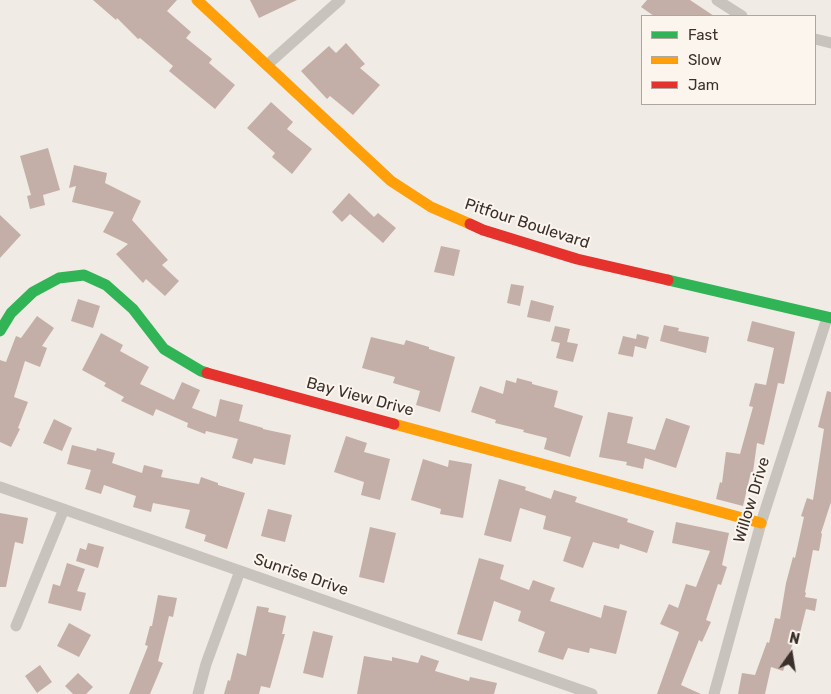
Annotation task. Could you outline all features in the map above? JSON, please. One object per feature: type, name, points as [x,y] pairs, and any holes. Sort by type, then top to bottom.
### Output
[{"type":"street","name":"Pitfour Boulevard","points":[[197,0],[391,181],[431,207],[483,230],[577,259],[829,318]]},
{"type":"street","points":[[267,65],[340,0]]},
{"type":"street","points":[[717,0],[740,15]]},
{"type":"street","points":[[816,39],[831,43]]},
{"type":"street","name":"Bay View Drive","points":[[0,331],[12,313],[33,292],[59,278],[84,275],[106,286],[133,309],[164,349],[201,371],[762,523]]},
{"type":"street","name":"Willow Drive","points":[[714,694],[762,523],[829,318]]},
{"type":"street","name":"Sunrise Drive","points":[[0,487],[592,694]]},
{"type":"street","points":[[16,626],[64,509]]},
{"type":"street","points":[[198,694],[206,664],[240,571]]},
{"type":"building","points":[[93,0],[177,0],[167,11],[191,32],[186,38],[212,59],[209,63],[235,85],[215,109],[169,71],[173,66]]},
{"type":"building","points":[[250,0],[297,0],[259,18]]},
{"type":"building","points":[[647,0],[690,0],[712,15],[653,15],[641,7]]},
{"type":"building","points":[[346,43],[365,64],[360,68],[380,85],[353,115],[330,96],[327,99],[301,71],[329,46],[336,53]]},
{"type":"building","points":[[271,102],[293,122],[287,129],[312,149],[292,174],[272,157],[275,153],[247,128]]},
{"type":"building","points":[[48,148],[60,190],[43,195],[45,205],[30,209],[27,196],[31,195],[20,156]]},
{"type":"building","points":[[74,165],[107,173],[105,183],[141,201],[132,220],[168,260],[162,265],[179,281],[165,296],[146,279],[143,283],[116,254],[128,244],[103,232],[114,212],[72,202],[76,186],[69,188]]},
{"type":"building","points":[[349,193],[374,217],[378,213],[396,228],[383,243],[350,214],[342,222],[332,212]]},
{"type":"building","points":[[0,215],[21,235],[0,258]]},
{"type":"building","points":[[441,246],[460,250],[454,276],[434,272]]},
{"type":"building","points":[[511,284],[524,286],[520,306],[507,303]]},
{"type":"building","points":[[78,299],[100,306],[93,328],[71,321]]},
{"type":"building","points":[[531,300],[554,306],[550,322],[527,317]]},
{"type":"building","points":[[37,316],[54,328],[42,346],[47,348],[40,367],[25,361],[14,397],[28,402],[18,428],[20,429],[11,447],[0,442],[0,360],[6,362],[16,336],[21,338]]},
{"type":"building","points":[[752,321],[795,332],[784,384],[778,383],[764,445],[757,443],[753,472],[751,472],[743,506],[716,499],[720,482],[722,483],[726,452],[740,454],[753,407],[749,406],[755,383],[766,385],[774,348],[747,341]]},
{"type":"building","points":[[664,325],[679,328],[678,331],[709,337],[706,353],[660,341]]},
{"type":"building","points":[[555,326],[570,329],[567,342],[578,344],[573,362],[556,358],[560,343],[551,341]]},
{"type":"building","points":[[101,333],[123,345],[120,351],[149,367],[140,384],[174,400],[182,382],[200,390],[192,408],[216,417],[220,399],[243,405],[239,421],[291,435],[285,465],[254,458],[252,464],[232,458],[238,439],[206,431],[205,434],[187,427],[188,423],[156,409],[153,416],[121,401],[124,397],[104,386],[106,383],[82,370]]},
{"type":"building","points":[[637,334],[649,337],[646,349],[635,346],[633,357],[618,354],[623,336],[636,339]]},
{"type":"building","points":[[371,337],[404,345],[406,340],[455,357],[440,412],[416,405],[420,391],[393,383],[395,377],[362,368]]},
{"type":"building","points":[[517,378],[558,391],[554,407],[583,416],[570,457],[544,449],[547,438],[495,423],[496,420],[471,412],[480,386],[503,394],[506,380],[516,383]]},
{"type":"building","points":[[827,391],[831,392],[831,502],[821,533],[819,551],[813,550],[805,592],[805,597],[817,599],[815,611],[806,609],[798,641],[794,640],[783,671],[771,667],[765,694],[738,694],[742,673],[755,675],[767,642],[769,643],[775,618],[780,619],[786,583],[793,557],[795,558],[804,517],[801,516],[807,498],[813,500],[824,429],[818,427]]},
{"type":"building","points":[[608,412],[633,417],[627,443],[655,450],[666,418],[690,426],[676,468],[645,458],[643,469],[626,465],[627,462],[599,457]]},
{"type":"building","points":[[54,419],[72,428],[62,451],[43,443]]},
{"type":"building","points":[[346,436],[367,443],[364,452],[390,459],[380,500],[361,495],[364,482],[334,472]]},
{"type":"building","points":[[72,445],[96,451],[97,448],[115,453],[112,463],[142,473],[144,465],[163,470],[161,477],[199,484],[201,477],[218,483],[218,485],[245,493],[227,549],[204,541],[206,535],[185,528],[190,510],[153,503],[151,512],[133,507],[136,496],[104,485],[101,494],[85,489],[91,470],[67,464]]},
{"type":"building","points":[[423,459],[448,467],[449,460],[472,464],[463,518],[440,514],[441,509],[411,500]]},
{"type":"building","points":[[499,479],[526,487],[525,490],[551,499],[554,490],[577,497],[575,502],[628,519],[627,522],[654,531],[647,553],[620,544],[619,549],[593,542],[583,568],[563,561],[571,537],[543,529],[546,516],[520,508],[511,542],[484,535]]},
{"type":"building","points":[[268,509],[292,515],[285,542],[261,536]]},
{"type":"building","points":[[0,513],[28,518],[23,544],[15,542],[6,587],[0,587]]},
{"type":"building","points":[[676,522],[729,533],[722,565],[727,567],[721,585],[718,584],[706,620],[711,622],[702,642],[699,640],[681,685],[701,694],[657,694],[679,632],[660,624],[669,604],[678,608],[686,584],[696,587],[710,551],[672,543]]},
{"type":"building","points":[[370,527],[396,533],[384,583],[359,577]]},
{"type":"building","points":[[88,543],[104,547],[98,568],[76,561],[80,548],[86,550]]},
{"type":"building","points":[[479,558],[504,565],[500,579],[529,590],[533,580],[555,588],[550,601],[601,618],[604,605],[627,611],[616,654],[590,648],[589,653],[568,648],[563,660],[538,652],[545,632],[518,621],[521,611],[494,601],[482,641],[457,634]]},
{"type":"building","points":[[67,563],[85,569],[77,591],[86,593],[81,611],[48,603],[53,584],[60,586]]},
{"type":"building","points":[[158,595],[177,598],[173,617],[169,616],[158,661],[163,663],[150,694],[129,694],[148,646],[145,645],[150,626],[152,626]]},
{"type":"building","points":[[257,606],[269,608],[268,612],[286,616],[282,634],[285,634],[270,688],[261,686],[259,694],[224,694],[228,680],[230,681],[237,653],[246,656]]},
{"type":"building","points":[[69,623],[91,635],[79,657],[57,646]]},
{"type":"building","points":[[313,631],[333,636],[323,678],[303,673]]},
{"type":"building","points":[[421,655],[439,661],[435,671],[469,681],[470,677],[497,683],[494,694],[357,694],[364,656],[392,661],[392,657],[418,663]]},
{"type":"building","points":[[40,665],[52,682],[37,693],[25,676]]},
{"type":"building","points":[[78,673],[93,687],[86,694],[73,694],[65,686]]},
{"type":"traffic: fast","points":[[0,331],[11,313],[33,292],[59,278],[84,275],[106,285],[133,309],[164,349],[207,373]]},
{"type":"traffic: fast","points":[[668,280],[831,318]]},
{"type":"traffic: slow","points":[[197,0],[391,181],[431,207],[470,224]]},
{"type":"traffic: slow","points":[[394,424],[761,523]]},
{"type":"traffic: jam","points":[[470,224],[483,230],[577,259],[668,280]]},
{"type":"traffic: jam","points":[[207,373],[394,424]]}]
